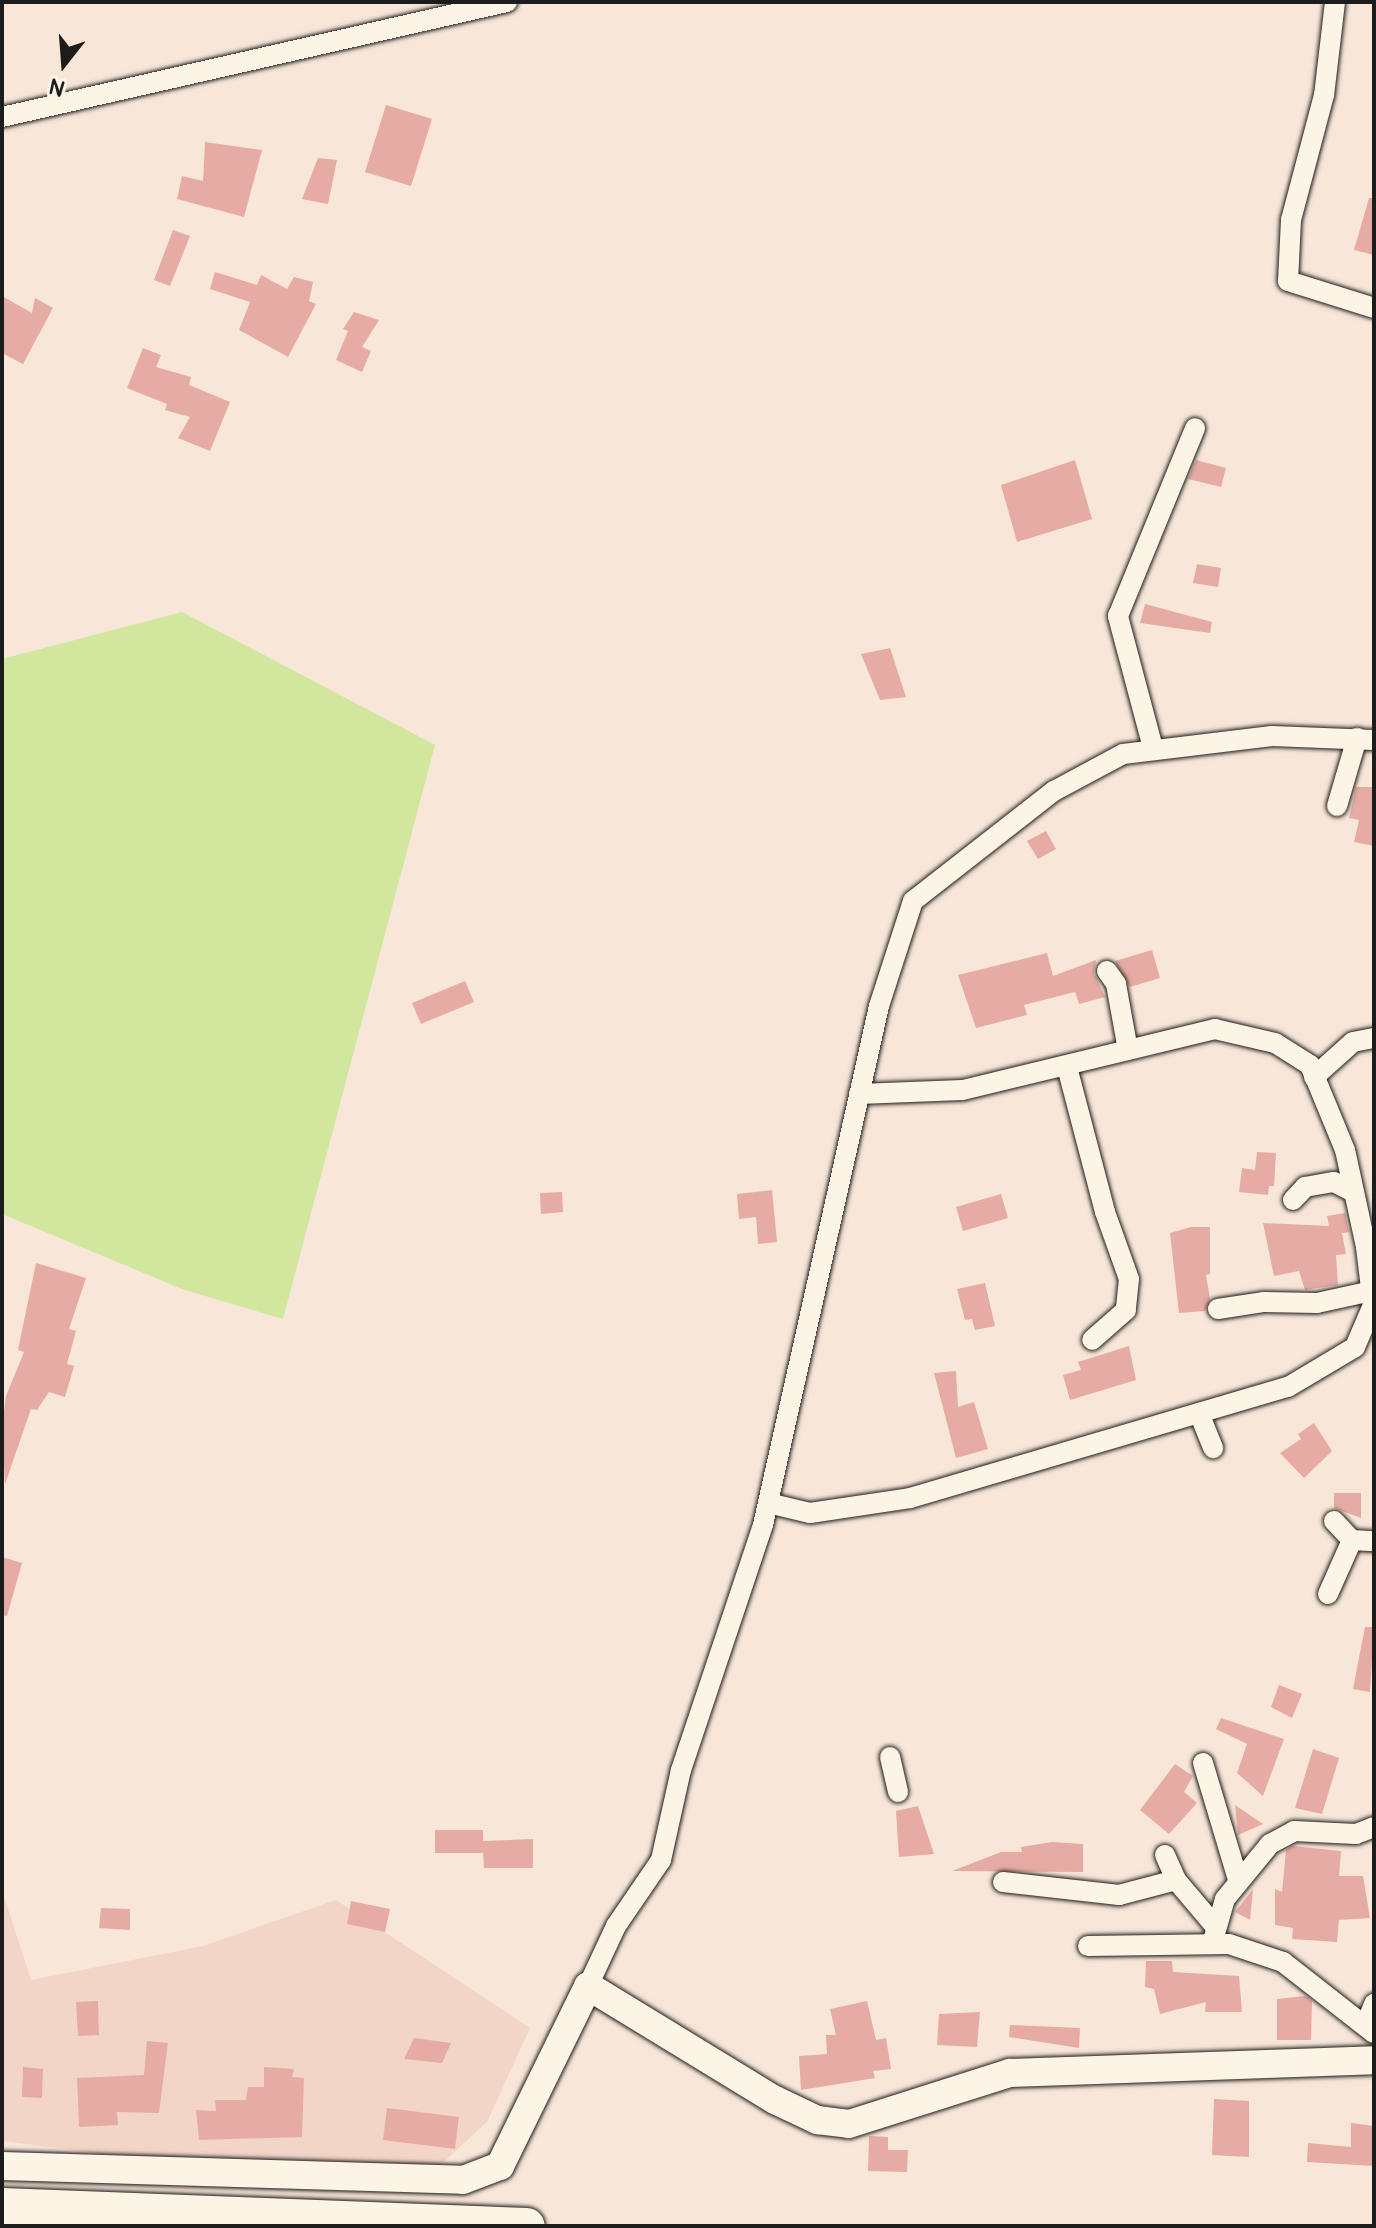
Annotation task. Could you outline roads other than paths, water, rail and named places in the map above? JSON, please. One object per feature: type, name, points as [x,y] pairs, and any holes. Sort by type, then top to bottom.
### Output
[{"type":"highway","points":[[2,2206],[527,2226]]},
{"type":"street","points":[[2,117],[507,2]]},
{"type":"street","points":[[1335,2],[1324,95],[1291,220],[1288,281],[1374,308]]},
{"type":"street","points":[[1153,748],[1118,616],[1195,428]]},
{"type":"street","points":[[2,2166],[463,2180],[500,2166],[616,1926],[661,1860],[681,1770],[768,1503],[879,1006],[913,901],[1054,791],[1123,754],[1153,748],[1239,743],[1272,736],[1366,739],[1337,806]]},
{"type":"street","points":[[1107,971],[1125,1016],[1128,1050]]},
{"type":"street","points":[[768,1503],[810,1513],[910,1498],[1288,1387],[1355,1347],[1373,1305],[1345,1150],[1310,1065],[1275,1043],[1215,1029],[962,1090],[859,1094]]},
{"type":"street","points":[[1314,1077],[1353,1042],[1374,1038]]},
{"type":"street","points":[[1067,1067],[1105,1212],[1129,1279],[1126,1310],[1092,1340]]},
{"type":"street","points":[[1293,1200],[1305,1187],[1334,1182],[1354,1192]]},
{"type":"street","points":[[1350,1265],[1371,1284]]},
{"type":"street","points":[[1218,1309],[1264,1302],[1317,1303],[1371,1284]]},
{"type":"street","points":[[1199,1413],[1213,1448]]},
{"type":"street","points":[[1334,1521],[1352,1540],[1374,1541]]},
{"type":"street","points":[[1328,1594],[1352,1540]]},
{"type":"street","points":[[890,1757],[898,1792]]},
{"type":"street","points":[[1203,1763],[1238,1880]]},
{"type":"street","points":[[1213,1934],[1238,1880],[1270,1844],[1294,1831],[1356,1834],[1374,1827]]},
{"type":"street","points":[[1165,1855],[1176,1880],[1213,1934]]},
{"type":"street","points":[[1003,1882],[1119,1895],[1176,1880]]},
{"type":"street","points":[[1088,1946],[1213,1934],[1283,1962],[1370,2029],[1374,2004]]},
{"type":"street","points":[[588,1986],[775,2100],[817,2120],[849,2124],[1010,2073],[1374,2060]]}]
